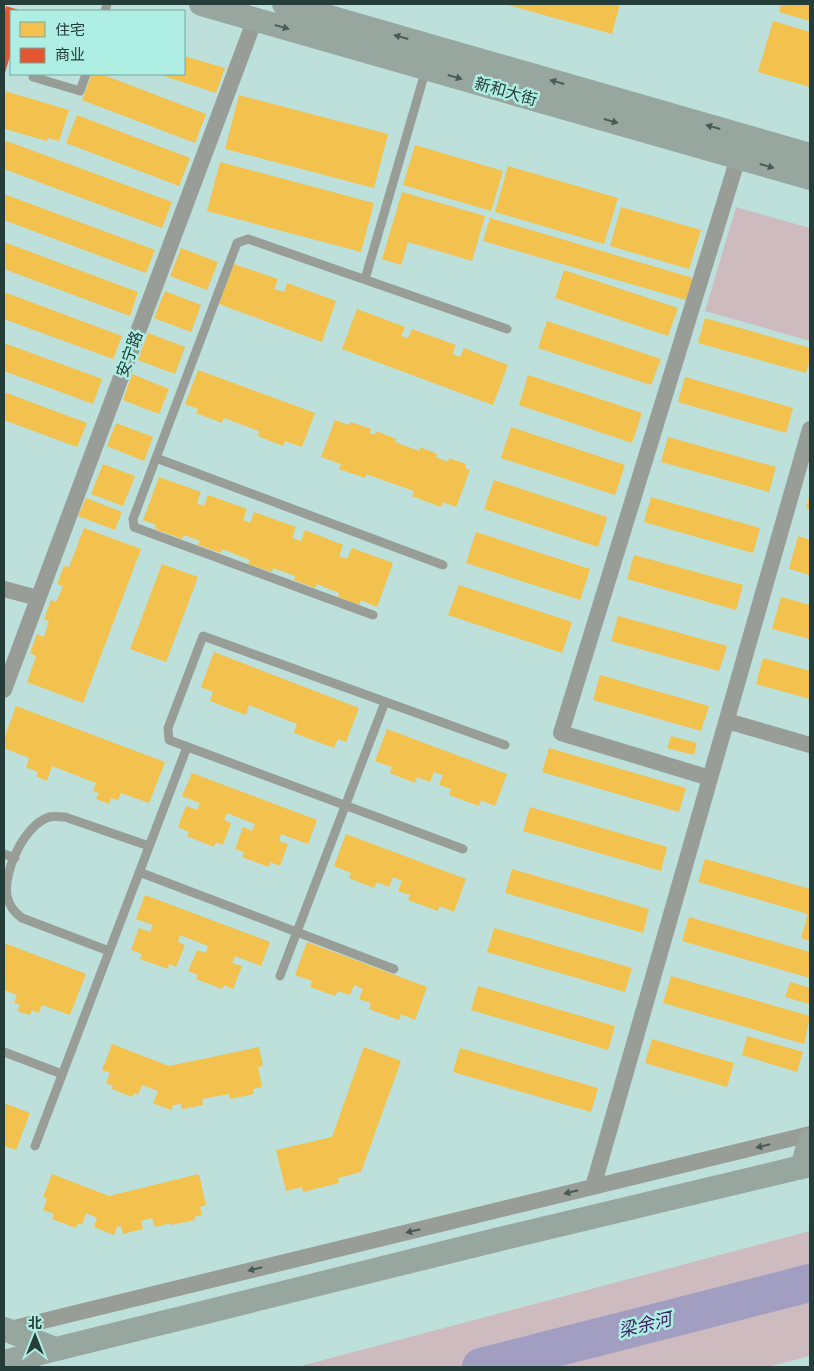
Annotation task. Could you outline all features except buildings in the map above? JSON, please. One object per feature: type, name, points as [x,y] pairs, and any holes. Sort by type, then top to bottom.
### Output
[{"type":"main road","name":"新和大街","points":[[201,4],[810,178]]},
{"type":"main road","name":"新和大街","points":[[284,4],[810,155]]},
{"type":"main road","points":[[4,1362],[496,1240],[806,1166],[810,1140]]},
{"type":"main road","points":[[5,1330],[55,1349]]},
{"type":"street","name":"安宁路","points":[[4,690],[254,19]]},
{"type":"street","points":[[710,778],[562,733],[738,158]]},
{"type":"street","points":[[593,1187],[810,429]]},
{"type":"street","points":[[4,588],[38,598]]},
{"type":"street","points":[[726,721],[810,745]]},
{"type":"street","points":[[5,1330],[810,1134]]},
{"type":"lane","points":[[365,279],[426,68]]},
{"type":"lane","points":[[33,77],[80,91],[86,75]]},
{"type":"lane","points":[[373,615],[134,527],[133,520],[237,243],[248,239],[507,329]]},
{"type":"lane","points":[[156,458],[444,565]]},
{"type":"lane","points":[[463,849],[169,740],[168,728],[202,636],[504,745]]},
{"type":"lane","points":[[280,976],[385,702]]},
{"type":"lane","points":[[35,1146],[187,747]]},
{"type":"lane","points":[[109,951],[22,918],[12,909],[7,897],[7,883],[20,842],[32,829],[51,816],[65,817],[149,846]]},
{"type":"lane","points":[[4,854],[15,858]]},
{"type":"lane","points":[[139,872],[394,968]]},
{"type":"lane","points":[[4,1052],[62,1074]]},
{"type":"shaded area","points":[[736,207],[810,228],[810,341],[705,311]]},
{"type":"shaded area","points":[[810,1231],[810,1356],[767,1367],[297,1367]]},
{"type":"waterway","name":"梁余河","points":[[481,1367],[810,1283]]}]
